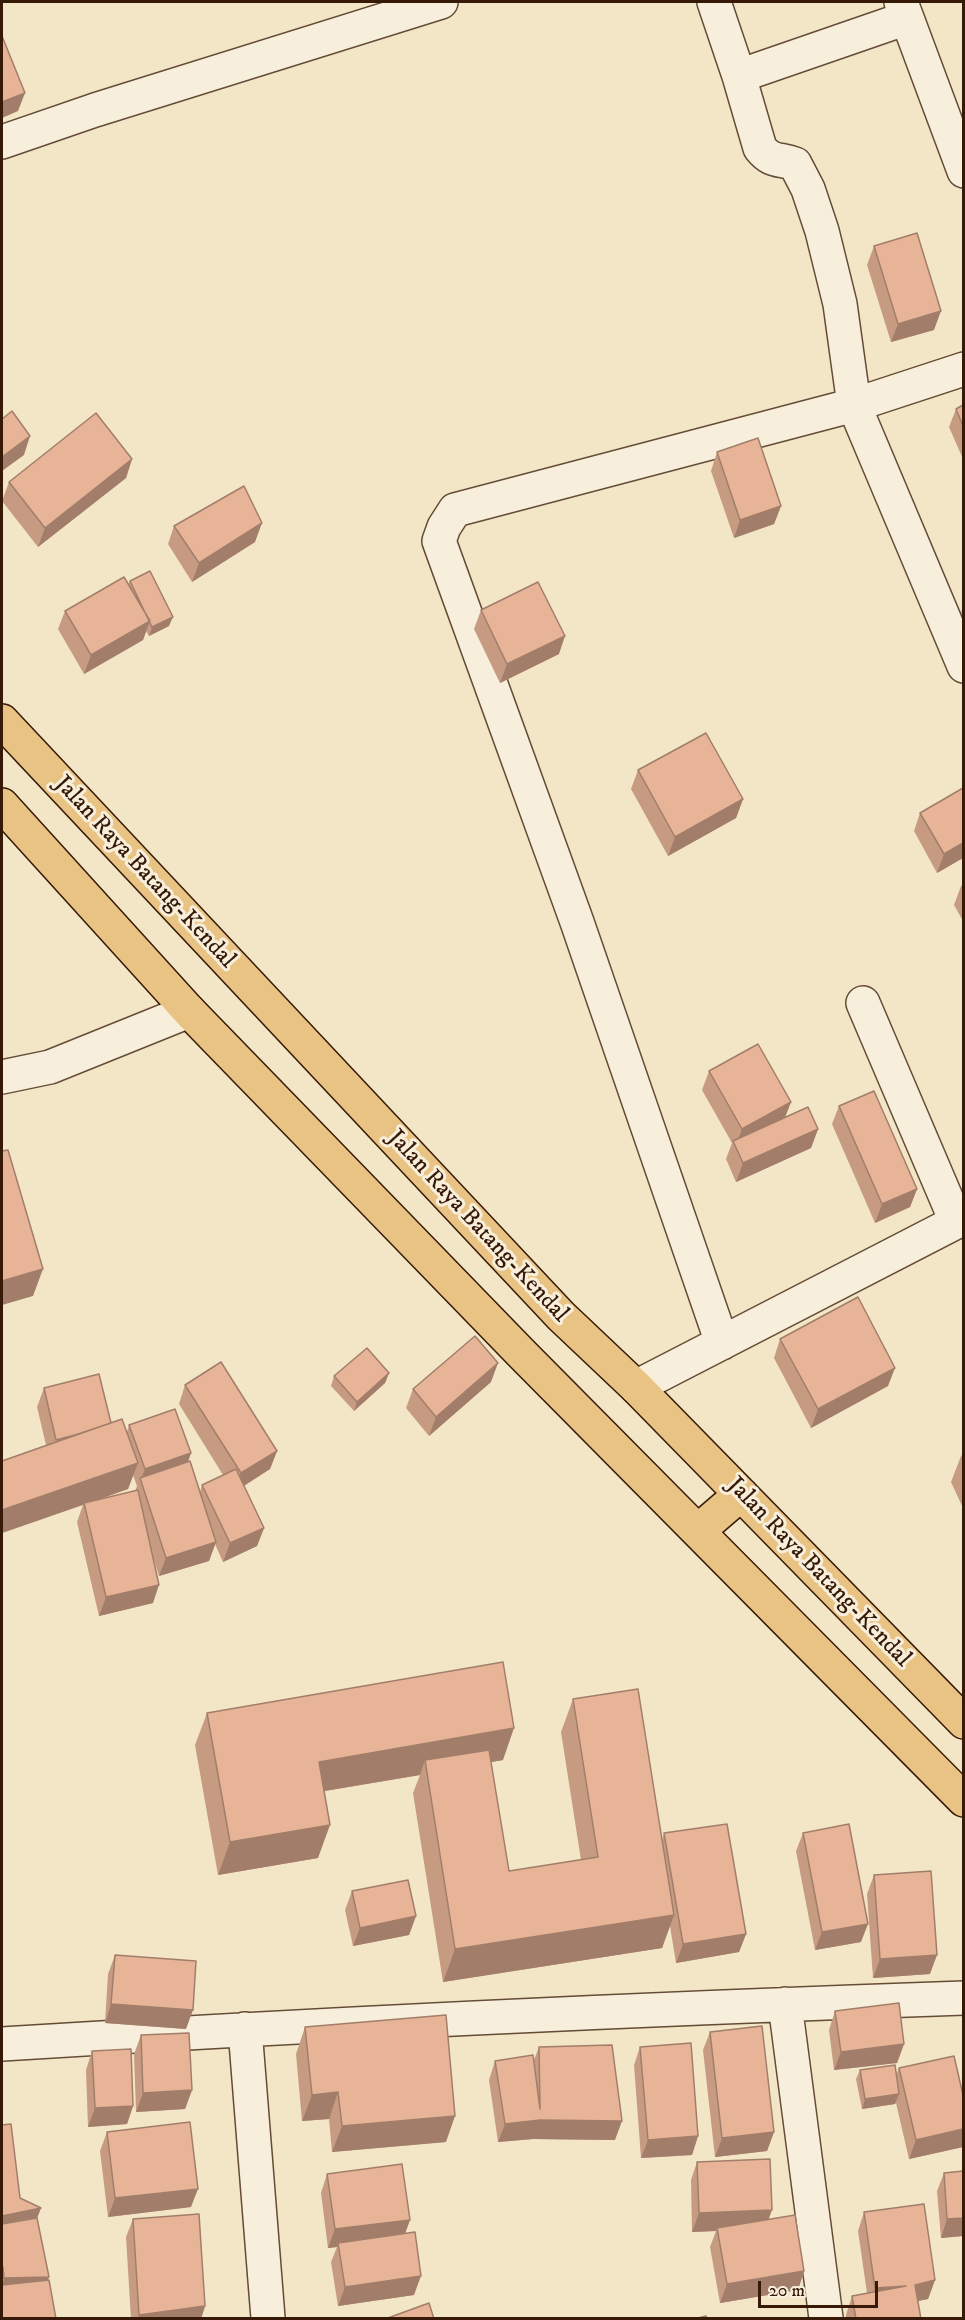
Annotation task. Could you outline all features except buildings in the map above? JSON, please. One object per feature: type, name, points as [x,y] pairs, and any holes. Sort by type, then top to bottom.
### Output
[{"type":"highway","name":"Jalan Raya Batang-Kendal","points":[[2,721],[561,1316],[636,1387],[963,1722]]},
{"type":"highway","points":[[2,805],[189,1011],[963,1800]]},
{"type":"highway","points":[[698,1531],[741,1494]]},
{"type":"street","points":[[2,142],[364,13],[441,2]]},
{"type":"street","points":[[714,2],[760,148],[767,157],[795,164],[808,189],[822,231],[840,304],[854,405],[963,666]]},
{"type":"street","points":[[739,76],[904,10],[963,171]]},
{"type":"street","points":[[722,1344],[581,933],[439,542],[444,527],[455,510],[854,405],[963,369]]},
{"type":"street","points":[[636,1387],[960,1219],[863,1003]]},
{"type":"street","points":[[2,1077],[50,1067],[189,1011]]},
{"type":"street","points":[[2,2043],[245,2029],[963,1998]]},
{"type":"street","points":[[785,2004],[826,2319]]},
{"type":"street","points":[[245,2029],[268,2319]]}]
